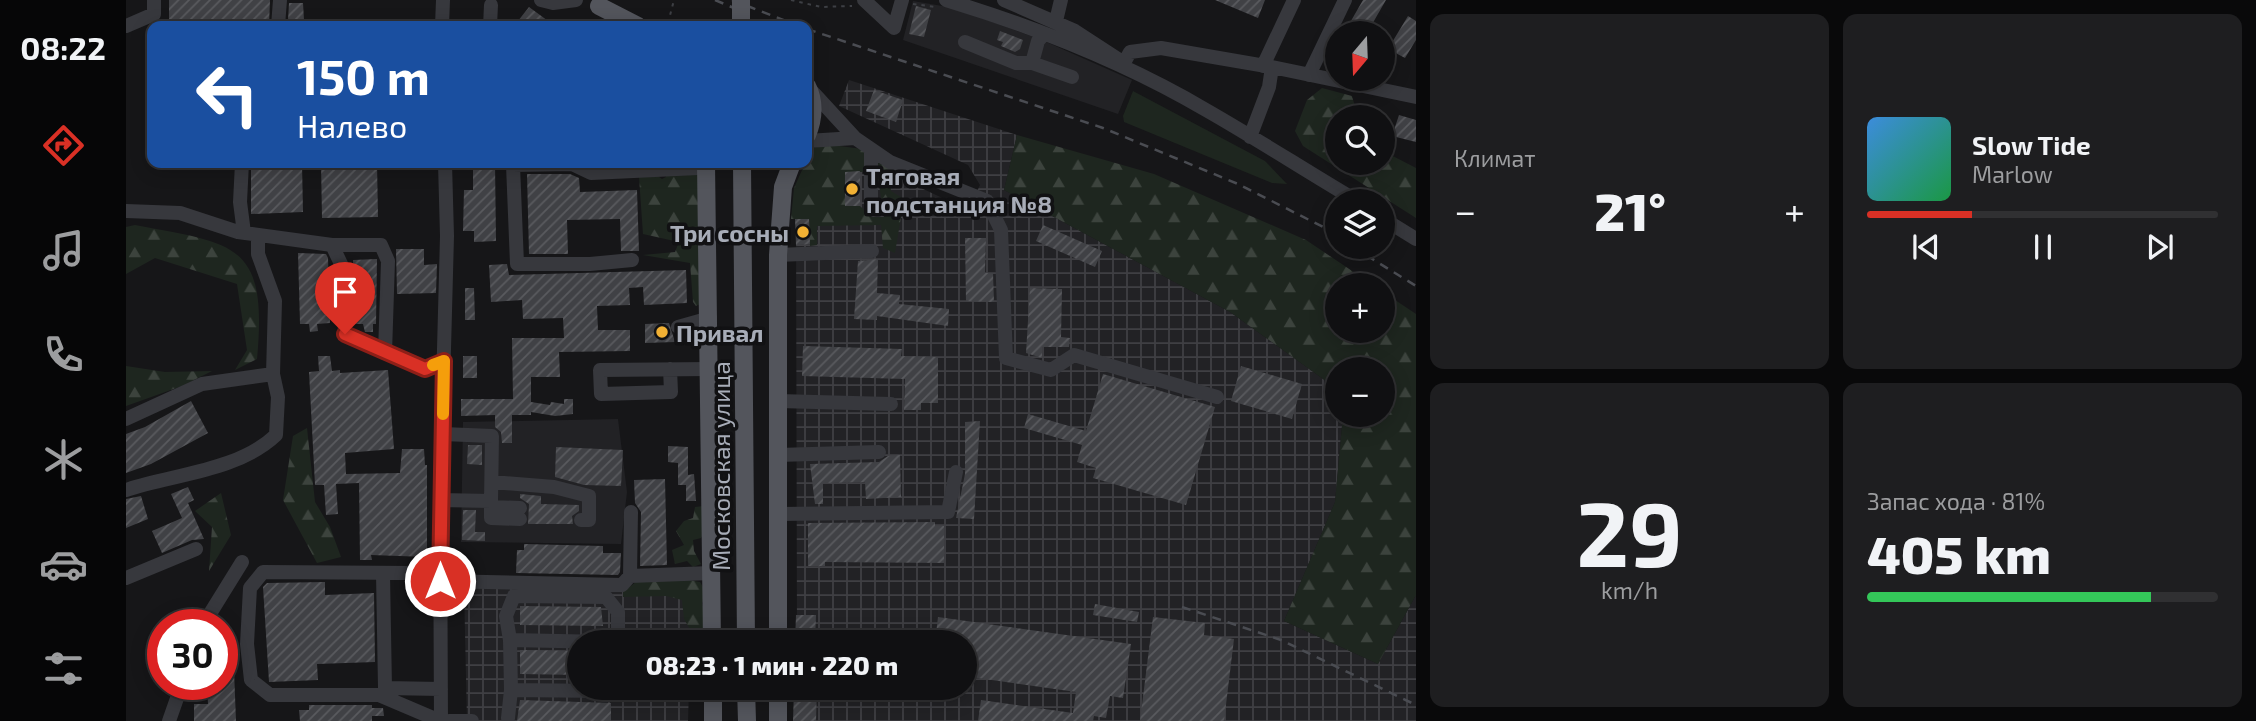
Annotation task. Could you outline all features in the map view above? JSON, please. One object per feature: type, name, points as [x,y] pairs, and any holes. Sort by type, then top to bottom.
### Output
[{"type":"main road","points":[[741,0],[741,21]]},
{"type":"main road","points":[[595,3],[611,21]]},
{"type":"main road","points":[[595,3],[629,21]]},
{"type":"main road","points":[[701,168],[710,318],[712,630]]},
{"type":"main road","name":"Московская улица","points":[[742,168],[746,630]]},
{"type":"main road","points":[[778,630],[778,255],[783,187],[790,168]]},
{"type":"main road","points":[[713,700],[713,721]]},
{"type":"main road","points":[[746,700],[747,721]]},
{"type":"main road","points":[[778,700],[778,721]]},
{"type":"street","points":[[126,26],[154,14],[154,0]]},
{"type":"street","points":[[278,21],[280,0]]},
{"type":"street","points":[[442,21],[443,0]]},
{"type":"street","points":[[541,0],[552,3],[576,0]]},
{"type":"street","points":[[1004,0],[1056,21],[1124,63],[1138,75]]},
{"type":"street","points":[[1056,21],[1061,0]]},
{"type":"street","points":[[1250,137],[1269,87],[1267,66],[1294,0]]},
{"type":"street","points":[[1309,75],[1345,0]]},
{"type":"street","points":[[866,3],[894,28],[902,2]]},
{"type":"street","points":[[945,4],[1044,34],[1138,75],[1205,109],[1250,137],[1347,189]]},
{"type":"street","points":[[490,21],[491,5]]},
{"type":"street","points":[[1032,63],[1038,41],[1044,34]]},
{"type":"street","points":[[965,42],[1016,63],[1032,63],[1072,77]]},
{"type":"street","points":[[1124,63],[1130,52],[1161,48],[1267,66],[1416,97]]},
{"type":"street","points":[[812,91],[855,138],[890,163],[987,201],[1001,230],[1006,358],[1051,370],[1073,355],[1217,397]]},
{"type":"street","points":[[812,141],[855,138]]},
{"type":"street","points":[[871,149],[871,203]]},
{"type":"street","points":[[126,490],[224,464],[266,444],[276,435],[278,397],[274,374],[275,301],[240,202],[242,168]]},
{"type":"street","points":[[445,168],[440,500],[440,583],[441,689],[440,721],[379,695],[270,695],[251,680],[247,644],[250,588],[263,572],[415,573],[440,583],[622,585],[630,576],[631,512]]},
{"type":"street","points":[[513,168],[517,264],[590,264],[632,260]]},
{"type":"street","points":[[580,168],[591,173],[660,168]]},
{"type":"street","points":[[126,211],[180,213],[251,234],[332,245],[381,245],[388,261],[385,353]]},
{"type":"street","points":[[1395,226],[1416,239]]},
{"type":"street","points":[[332,245],[342,266],[345,334],[425,369],[444,361]]},
{"type":"street","points":[[778,255],[872,251]]},
{"type":"street","points":[[678,327],[710,318]]},
{"type":"street","points":[[670,369],[671,392],[601,394],[600,370],[670,369],[710,369]]},
{"type":"street","points":[[126,419],[202,384],[274,374]]},
{"type":"street","points":[[778,401],[891,404]]},
{"type":"street","points":[[443,434],[492,436],[491,504]]},
{"type":"street","points":[[778,455],[879,452]]},
{"type":"street","points":[[778,514],[948,512],[956,472]]},
{"type":"street","points":[[492,482],[554,487],[589,496],[584,513]]},
{"type":"street","points":[[440,500],[491,504],[520,513]]},
{"type":"street","points":[[126,578],[196,549]]},
{"type":"street","points":[[212,609],[242,562]]},
{"type":"street","points":[[630,576],[711,573]]},
{"type":"street","points":[[383,574],[385,688],[441,689]]},
{"type":"street","points":[[508,718],[511,690],[510,640],[506,616],[514,596],[606,597],[618,612],[618,630]]},
{"type":"street","points":[[510,640],[567,641]]},
{"type":"street","points":[[511,690],[567,691]]},
{"type":"street","points":[[169,721],[176,700]]},
{"type":"street","points":[[449,721],[472,721]]},
{"type":"path","points":[[669,21],[674,0]]},
{"type":"path","points":[[791,0],[821,7],[866,3]]},
{"type":"path","points":[[902,2],[945,4]]},
{"type":"shaded area","points":[[913,1],[954,8],[1042,40],[1132,80],[1118,114],[903,40]]},
{"type":"shaded area","points":[[849,80],[1017,135],[1004,190],[1230,312],[1325,380],[1325,427],[1342,427],[1335,502],[1284,621],[1378,664],[1416,595],[1416,721],[797,721],[797,700],[977,700],[977,630],[797,630],[796,201],[859,159],[968,210],[980,185],[968,165],[839,106]]},
{"type":"shaded area","points":[[618,419],[627,492],[621,544],[461,542],[463,422]]},
{"type":"shaded area","points":[[464,587],[691,590],[690,630],[567,630],[567,700],[689,700],[688,721],[467,721]]},
{"type":"green space","points":[[1322,88],[1325,91],[1352,96],[1355,105],[1325,105],[1325,160],[1303,146],[1295,131],[1307,100]]},
{"type":"green space","points":[[1133,91],[1265,161],[1287,184],[1272,183],[1124,122],[1123,116]]},
{"type":"green space","points":[[1017,135],[1154,174],[1306,240],[1325,253],[1325,259],[1334,259],[1355,273],[1325,273],[1325,343],[1395,343],[1395,300],[1416,314],[1416,595],[1378,664],[1284,621],[1335,502],[1342,427],[1395,427],[1395,357],[1325,357],[1325,380],[1230,312],[1004,190]]},
{"type":"green space","points":[[832,145],[862,149],[868,154],[867,172],[845,172],[846,206],[860,206],[872,217],[884,217],[876,165],[880,162],[894,170],[890,181],[891,191],[904,199],[895,253],[883,248],[881,225],[817,226],[817,245],[810,246],[809,219],[791,219],[794,188],[803,168],[812,168],[812,148]]},
{"type":"green space","points":[[1395,157],[1416,168],[1416,218],[1395,205],[1395,189],[1370,189],[1349,175],[1395,175]]},
{"type":"green space","points":[[646,168],[662,179],[666,177],[666,168],[691,168],[701,179],[700,304],[696,306],[693,302],[690,263],[643,255],[675,252],[679,242],[643,234],[639,177]]},
{"type":"green space","points":[[135,225],[198,237],[238,255],[250,270],[257,291],[257,359],[235,370],[247,350],[237,284],[155,258],[126,274],[126,227]]},
{"type":"green space","points":[[126,366],[165,372],[212,371],[182,386],[126,406]]},
{"type":"green space","points":[[307,428],[315,502],[330,527],[341,557],[317,563],[283,500],[293,436]]},
{"type":"green space","points":[[221,493],[231,535],[209,571],[212,527],[195,511]]},
{"type":"green space","points":[[704,506],[708,525],[701,538],[693,540],[694,551],[701,564],[693,567],[687,561],[675,564],[672,550],[684,545],[676,531],[684,521],[693,518],[695,507]]},
{"type":"green space","points":[[636,582],[700,582],[707,594],[702,603],[705,614],[704,630],[690,630],[684,619],[682,600],[666,596],[623,597],[623,592]]},
{"type":"building","points":[[169,0],[270,0],[269,21],[169,21]]},
{"type":"building","points":[[1215,0],[1265,0],[1258,18]]},
{"type":"building","points":[[1363,0],[1386,0],[1374,21],[1351,21]]},
{"type":"building","points":[[289,3],[303,3],[304,20],[288,20]]},
{"type":"building","points":[[916,6],[931,10],[924,37],[909,34]]},
{"type":"building","points":[[529,7],[548,21],[518,21]]},
{"type":"building","points":[[1408,16],[1416,21],[1416,40],[1405,58],[1395,53],[1395,37]]},
{"type":"building","points":[[1000,31],[1023,40],[1020,49],[1015,52],[1001,46],[1003,42],[997,40]]},
{"type":"building","points":[[874,90],[903,100],[896,122],[866,111]]},
{"type":"building","points":[[1399,115],[1416,120],[1416,142],[1395,137]]},
{"type":"building","points":[[251,168],[302,168],[303,212],[251,214]]},
{"type":"building","points":[[321,168],[377,168],[378,217],[322,218]]},
{"type":"building","points":[[473,168],[495,168],[496,241],[474,242],[474,231],[463,231],[464,190],[473,190]]},
{"type":"building","name":"Тяговая подстанция №8","points":[[860,171],[860,206],[845,206],[845,172]]},
{"type":"building","points":[[527,174],[570,174],[579,178],[580,192],[637,190],[639,251],[621,251],[620,219],[567,220],[568,254],[529,254]]},
{"type":"building","name":"Три сосны","points":[[795,219],[809,219],[810,244],[796,245]]},
{"type":"building","points":[[1043,225],[1102,251],[1095,267],[1036,241]]},
{"type":"building","points":[[965,238],[986,238],[985,273],[993,273],[994,302],[966,301]]},
{"type":"building","points":[[396,249],[424,249],[424,265],[437,264],[436,293],[397,294]]},
{"type":"building","points":[[298,253],[326,254],[328,258],[330,323],[317,324],[318,331],[310,332],[309,324],[300,324]]},
{"type":"building","points":[[377,259],[376,324],[373,324],[373,332],[365,332],[363,324],[354,324],[353,260]]},
{"type":"building","points":[[878,259],[877,293],[900,295],[899,304],[949,309],[948,326],[877,316],[877,320],[854,319],[858,261]]},
{"type":"building","points":[[507,264],[509,275],[686,270],[687,303],[644,305],[643,287],[629,288],[630,305],[597,306],[598,330],[630,330],[630,351],[559,352],[560,377],[531,377],[531,402],[564,404],[564,399],[573,399],[573,414],[555,416],[531,412],[531,415],[512,415],[512,443],[502,443],[501,432],[495,427],[495,415],[461,416],[461,399],[513,399],[512,338],[564,338],[563,318],[523,319],[522,300],[491,302],[489,265]]},
{"type":"building","points":[[465,288],[474,288],[475,320],[465,320]]},
{"type":"building","points":[[1030,288],[1062,289],[1061,337],[1070,338],[1069,347],[1042,347],[1042,358],[1026,353]]},
{"type":"building","points":[[669,323],[675,342],[645,343],[645,324]]},
{"type":"building","points":[[803,346],[902,349],[901,356],[938,357],[938,403],[921,403],[921,410],[904,410],[905,379],[802,376]]},
{"type":"building","points":[[318,356],[330,356],[332,371],[340,370],[340,373],[388,370],[394,449],[345,453],[346,474],[400,473],[402,449],[424,449],[427,465],[427,557],[371,555],[372,560],[360,560],[359,483],[336,484],[338,514],[326,515],[324,485],[315,485],[309,372],[319,371]]},
{"type":"building","points":[[463,356],[477,356],[477,378],[463,378]]},
{"type":"building","points":[[1241,366],[1302,384],[1292,419],[1231,401]]},
{"type":"building","points":[[1103,374],[1215,407],[1186,505],[1093,478],[1096,468],[1077,462],[1082,445],[1024,428],[1028,414],[1086,431]]},
{"type":"building","points":[[191,401],[208,433],[151,464],[126,473],[126,434],[145,427]]},
{"type":"building","points":[[980,421],[974,519],[956,518],[965,474],[965,422]]},
{"type":"building","points":[[468,445],[482,445],[482,465],[467,464]]},
{"type":"building","points":[[668,446],[688,447],[688,475],[694,474],[696,501],[686,501],[686,485],[678,485],[678,463],[668,462]]},
{"type":"building","points":[[556,447],[623,450],[621,486],[584,485],[555,477]]},
{"type":"building","points":[[900,455],[901,497],[866,499],[865,482],[823,483],[823,504],[815,504],[810,464],[879,462],[888,456]]},
{"type":"building","points":[[665,479],[667,565],[640,566],[641,512],[635,503],[634,480]]},
{"type":"building","points":[[188,487],[194,500],[188,503],[204,539],[192,540],[162,553],[152,531],[182,518],[171,494]]},
{"type":"building","points":[[520,494],[541,496],[541,504],[579,505],[579,511],[572,516],[573,524],[528,524],[529,504],[520,498]]},
{"type":"building","points":[[141,496],[148,519],[126,528],[126,499]]},
{"type":"building","points":[[463,510],[476,510],[475,532],[485,532],[485,541],[462,540]]},
{"type":"building","points":[[935,522],[935,526],[944,526],[944,563],[825,562],[825,566],[808,566],[808,523]]},
{"type":"building","points":[[524,544],[603,546],[603,553],[621,553],[620,572],[618,575],[516,573],[517,550],[524,550]]},
{"type":"building","points":[[325,582],[325,595],[374,593],[375,662],[317,664],[318,680],[269,682],[263,587],[267,583]]},
{"type":"building","points":[[1095,604],[1139,612],[1137,622],[1093,615]]},
{"type":"building","points":[[520,606],[601,607],[603,626],[520,625]]},
{"type":"building","points":[[796,615],[816,615],[815,630],[795,630]]},
{"type":"building","points":[[938,617],[1131,644],[1123,698],[1110,696],[1106,718],[1094,716],[1093,721],[978,721],[981,700],[1073,713],[1076,692],[977,678],[977,630],[936,630]]},
{"type":"building","points":[[1153,617],[1205,623],[1204,635],[1234,639],[1224,721],[1140,721]]},
{"type":"building","points":[[520,650],[567,651],[567,675],[520,674]]},
{"type":"building","points":[[208,700],[235,700],[236,721],[194,721],[194,704],[208,704]]},
{"type":"building","points":[[520,700],[611,703],[611,721],[517,721]]},
{"type":"building","points":[[794,700],[817,700],[816,721],[793,721]]},
{"type":"building","points":[[309,705],[372,705],[372,708],[383,708],[384,716],[372,716],[372,721],[300,721],[299,710],[309,710]]},
{"type":"railway","points":[[715,0],[741,11]]},
{"type":"railway","points":[[732,0],[786,21]]},
{"type":"railway","points":[[812,31],[1103,128],[1238,184],[1325,228]]},
{"type":"railway","points":[[1372,259],[1416,286]]},
{"type":"railway","points":[[1182,607],[1281,640],[1416,705]]},
{"type":"slow traffic","points":[[433,365],[444,361],[443,414]]},
{"type":"place","name":"Тяговая подстанция №8","points":[[852,189]]},
{"type":"place","name":"Три сосны","points":[[803,232]]},
{"type":"place","name":"Привал","points":[[662,332]]},
{"type":"route","points":[[345,334],[425,369],[444,361],[440,581]]}]
